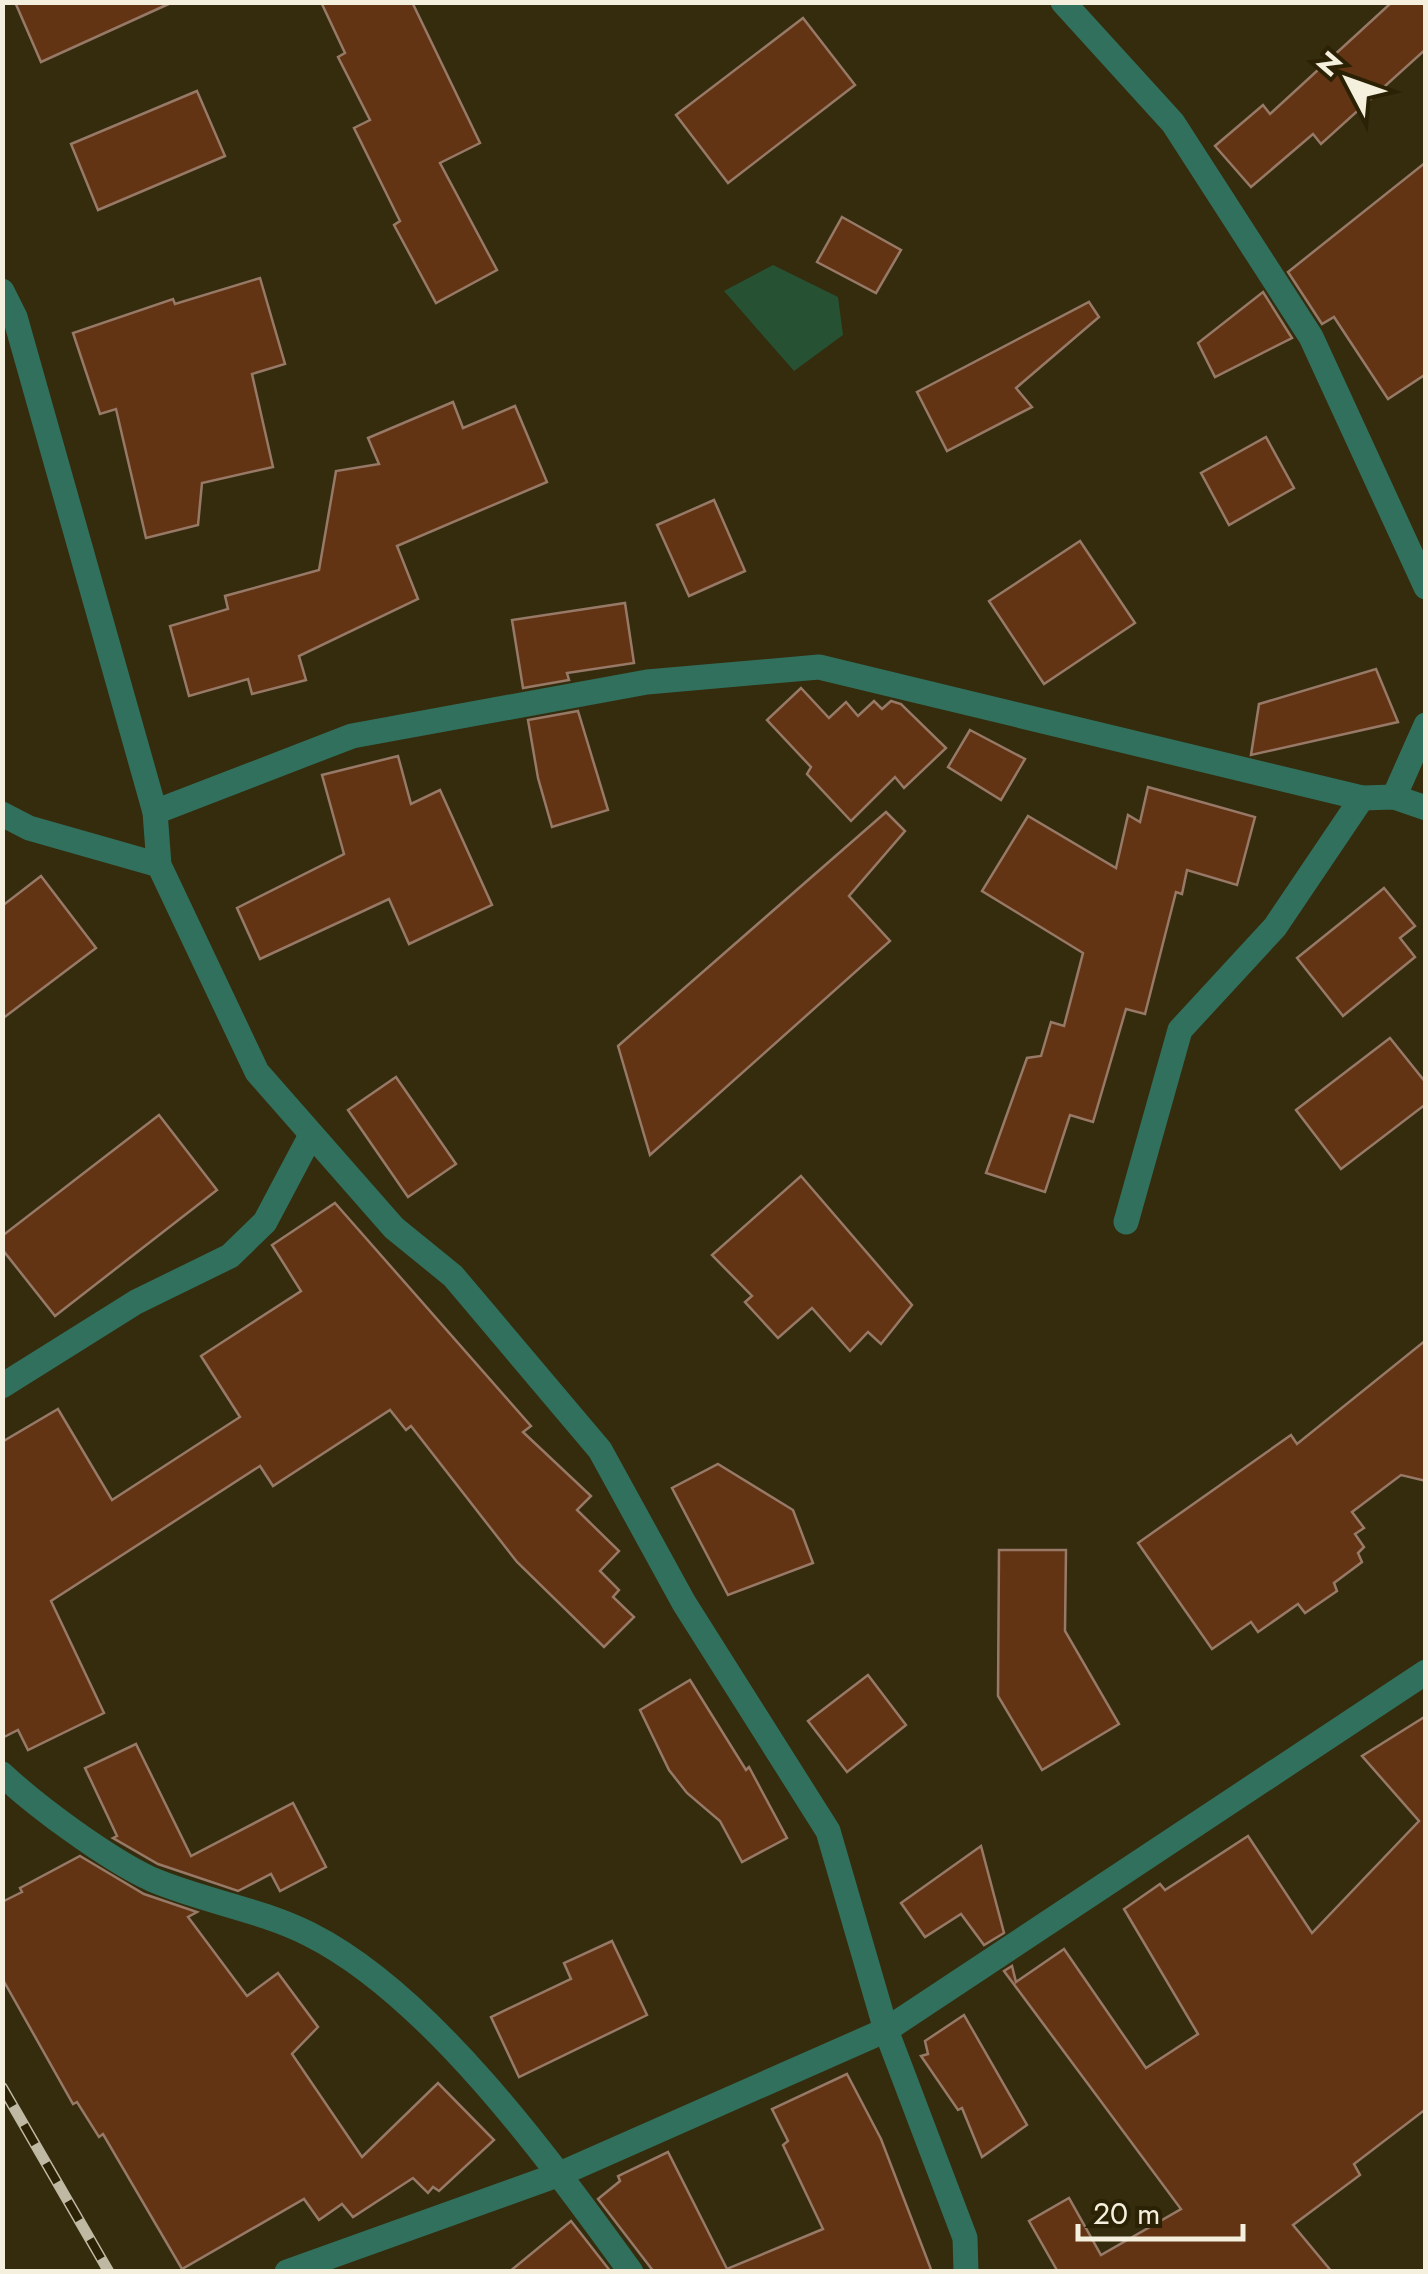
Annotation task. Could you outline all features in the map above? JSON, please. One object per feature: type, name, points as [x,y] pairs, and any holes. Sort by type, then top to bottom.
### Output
[{"type":"street","points":[[1063,2],[1173,123],[1311,337],[1426,587]]},
{"type":"street","points":[[2,291],[14,318],[155,812],[159,866],[257,1072],[310,1137],[394,1228],[454,1276],[600,1450],[684,1604],[828,1831],[886,2030],[965,2238],[966,2272]]},
{"type":"street","points":[[155,812],[352,736],[647,682],[819,667],[1362,798],[1394,797],[1426,808]]},
{"type":"street","points":[[1394,797],[1426,725]]},
{"type":"street","points":[[1126,1222],[1180,1030],[1274,927],[1362,798]]},
{"type":"street","points":[[2,814],[29,828],[159,866]]},
{"type":"street","points":[[2,1386],[136,1302],[230,1256],[265,1222],[310,1137]]},
{"type":"street","points":[[287,2272],[560,2174],[886,2030],[1426,1672]]},
{"type":"street","points":[[2,1774],[22,1792],[148,1878],[309,1934],[406,2001],[560,2174],[631,2272]]},
{"type":"green space","points":[[773,265],[838,297],[843,335],[794,371],[724,291]]},
{"type":"building","points":[[15,2],[173,2],[41,62]]},
{"type":"building","points":[[321,2],[412,2],[480,143],[440,163],[497,270],[436,303],[394,225],[400,221],[354,128],[370,120],[338,57],[345,53]]},
{"type":"building","points":[[1392,2],[1426,2],[1426,49],[1321,144],[1313,134],[1251,187],[1215,146],[1263,105],[1270,114]]},
{"type":"building","points":[[803,18],[855,85],[728,183],[676,115]]},
{"type":"building","points":[[197,91],[225,156],[98,210],[71,144]]},
{"type":"building","points":[[1426,162],[1426,374],[1388,399],[1334,317],[1322,324],[1288,272]]},
{"type":"building","points":[[842,217],[901,250],[876,293],[817,262]]},
{"type":"building","points":[[260,278],[285,364],[252,374],[273,467],[202,483],[198,525],[146,538],[116,409],[100,414],[73,333],[173,299],[175,304]]},
{"type":"building","points":[[1263,292],[1292,338],[1215,377],[1198,343]]},
{"type":"building","points":[[1089,302],[1099,317],[1016,388],[1032,407],[947,451],[917,392]]},
{"type":"building","points":[[453,402],[463,428],[515,406],[547,482],[397,546],[418,599],[299,656],[306,680],[252,694],[248,679],[189,696],[170,626],[228,609],[225,596],[319,570],[336,471],[379,464],[368,438]]},
{"type":"building","points":[[1266,437],[1294,488],[1229,525],[1201,473]]},
{"type":"building","points":[[714,500],[745,571],[689,596],[657,525]]},
{"type":"building","points":[[1080,541],[1135,623],[1044,684],[989,601]]},
{"type":"building","points":[[625,603],[634,663],[567,673],[569,680],[523,688],[512,620]]},
{"type":"building","points":[[1376,669],[1398,722],[1251,755],[1259,704]]},
{"type":"building","points":[[801,688],[829,718],[846,702],[858,716],[874,701],[882,709],[891,701],[901,704],[946,748],[904,788],[895,777],[851,821],[807,774],[811,767],[767,720]]},
{"type":"building","points":[[578,711],[608,810],[552,827],[528,720]]},
{"type":"building","points":[[970,730],[1025,759],[1001,800],[948,767]]},
{"type":"building","points":[[398,756],[411,804],[440,790],[492,905],[409,944],[389,899],[260,959],[237,908],[344,854],[322,775]]},
{"type":"building","points":[[1148,787],[1255,817],[1237,885],[1187,870],[1182,894],[1176,892],[1145,1014],[1126,1009],[1093,1122],[1070,1115],[1045,1192],[986,1173],[1027,1058],[1041,1056],[1051,1022],[1064,1026],[1083,953],[982,891],[1028,816],[1116,868],[1128,815],[1140,822]]},
{"type":"building","points":[[886,812],[905,831],[849,896],[890,941],[650,1155],[618,1046]]},
{"type":"building","points":[[41,876],[96,948],[2,1019],[2,906]]},
{"type":"building","points":[[1384,888],[1415,926],[1400,938],[1415,957],[1343,1016],[1297,958]]},
{"type":"building","points":[[1390,1038],[1426,1083],[1426,1104],[1341,1169],[1296,1110]]},
{"type":"building","points":[[396,1077],[456,1164],[408,1197],[348,1110]]},
{"type":"building","points":[[159,1115],[217,1190],[55,1316],[2,1249],[2,1236]]},
{"type":"building","points":[[801,1176],[912,1305],[881,1344],[868,1332],[850,1351],[812,1308],[778,1338],[745,1302],[752,1296],[712,1255]]},
{"type":"building","points":[[335,1203],[531,1426],[523,1432],[591,1496],[577,1510],[619,1551],[600,1571],[619,1590],[613,1597],[634,1617],[604,1647],[517,1562],[411,1426],[406,1430],[390,1410],[273,1486],[260,1466],[51,1601],[104,1713],[28,1750],[18,1730],[2,1738],[2,1442],[58,1409],[112,1500],[240,1417],[201,1356],[301,1291],[272,1245]]},
{"type":"building","points":[[1426,1340],[1426,1481],[1401,1475],[1352,1512],[1364,1528],[1355,1534],[1364,1547],[1358,1553],[1362,1562],[1334,1583],[1337,1591],[1305,1613],[1298,1604],[1258,1632],[1251,1622],[1212,1649],[1138,1543],[1291,1435],[1297,1444]]},
{"type":"building","points":[[718,1464],[793,1510],[813,1563],[728,1595],[672,1488]]},
{"type":"building","points":[[999,1550],[1066,1550],[1065,1631],[1119,1724],[1042,1770],[998,1696]]},
{"type":"building","points":[[868,1675],[906,1725],[847,1772],[808,1721]]},
{"type":"building","points":[[690,1680],[746,1770],[749,1767],[787,1838],[742,1862],[720,1821],[687,1793],[669,1770],[640,1710]]},
{"type":"building","points":[[1426,1716],[1426,2109],[1354,2164],[1360,2175],[1293,2225],[1332,2272],[1058,2272],[1029,2221],[1069,2198],[1101,2255],[1181,2209],[1004,1971],[1012,1966],[1016,1982],[1064,1949],[1146,2068],[1198,2034],[1124,1909],[1160,1884],[1165,1890],[1248,1836],[1312,1933],[1419,1821],[1362,1756]]},
{"type":"building","points":[[136,1744],[191,1856],[293,1803],[326,1867],[280,1891],[271,1874],[238,1891],[158,1864],[113,1838],[117,1836],[85,1768]]},
{"type":"building","points":[[981,1846],[1004,1933],[984,1945],[961,1914],[925,1937],[901,1903]]},
{"type":"building","points":[[80,1856],[144,1894],[197,1912],[188,1917],[247,1996],[278,1973],[318,2027],[292,2054],[362,2157],[438,2083],[494,2140],[439,2191],[433,2187],[428,2193],[413,2178],[353,2217],[342,2204],[319,2220],[304,2199],[182,2269],[103,2134],[99,2137],[77,2102],[73,2104],[2,1978],[2,1902]]},
{"type":"building","points":[[612,1941],[647,2015],[519,2077],[491,2017],[571,1979],[564,1963]]},
{"type":"building","points":[[964,2015],[1027,2125],[982,2157],[962,2108],[958,2110],[921,2056],[928,2054],[925,2041]]},
{"type":"building","points":[[847,2074],[881,2139],[932,2272],[654,2272],[598,2199],[620,2181],[618,2176],[668,2152],[727,2269],[823,2229],[783,2145],[788,2141],[772,2109]]},
{"type":"building","points":[[571,2221],[611,2272],[509,2272]]},
{"type":"railway","points":[[2,2087],[109,2272]]}]
